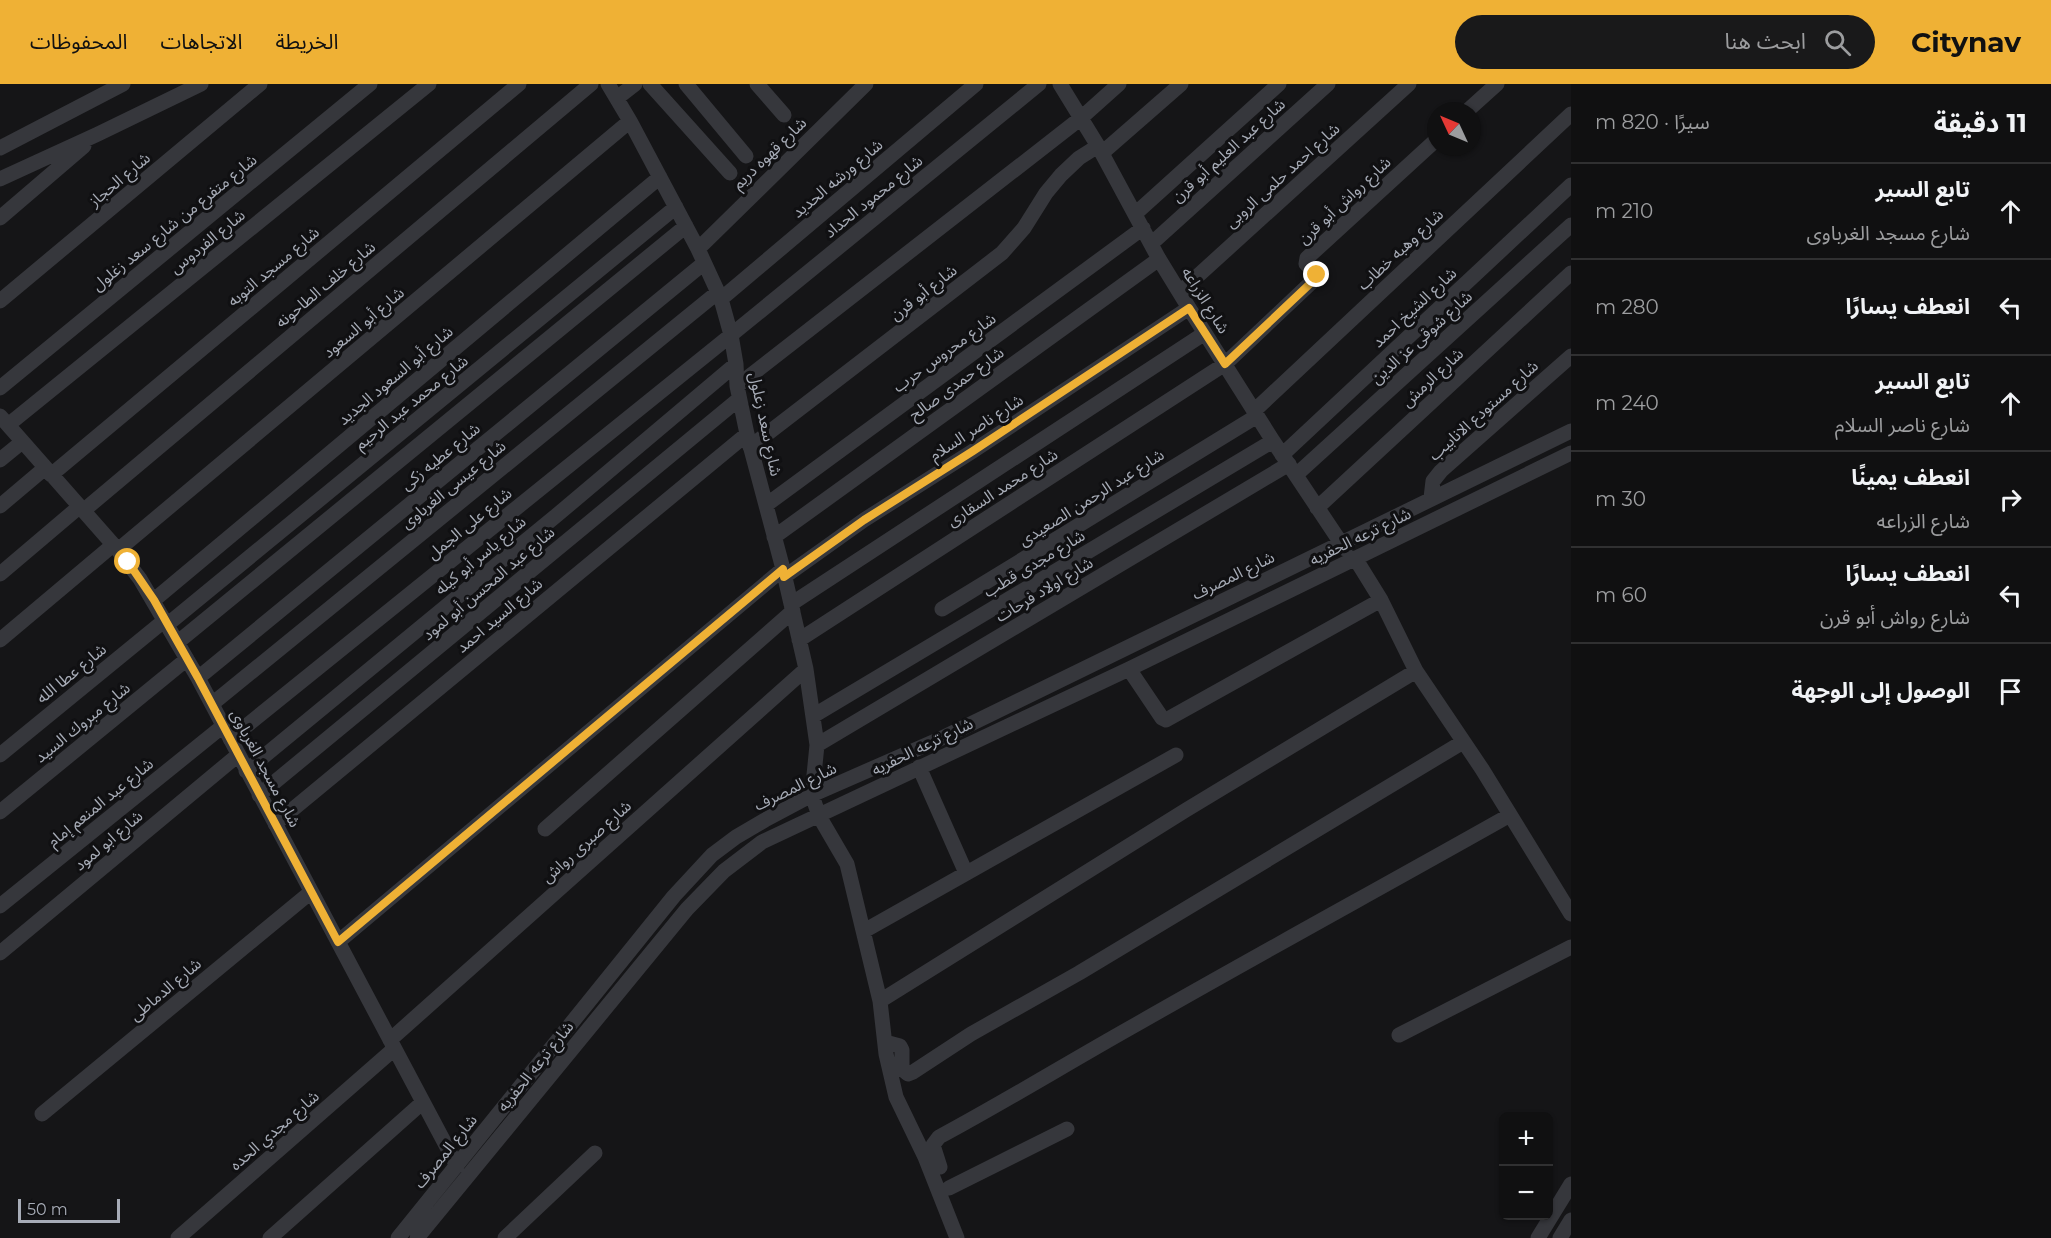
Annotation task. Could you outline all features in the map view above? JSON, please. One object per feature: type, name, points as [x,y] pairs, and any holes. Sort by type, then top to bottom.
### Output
[{"type":"street","points":[[0,148],[123,84]]},
{"type":"street","points":[[0,179],[201,84]]},
{"type":"street","name":"شارع الحجاز","points":[[0,301],[260,84]]},
{"type":"street","name":"شارع متفرع من شارع سعد زغلول","points":[[0,388],[370,84]]},
{"type":"street","name":"شارع الفردوس","points":[[4,421],[429,84]]},
{"type":"street","name":"شارع مسجد التوبه","points":[[0,506],[48,472],[519,84]]},
{"type":"street","name":"شارع خلف الطاحونه","points":[[0,574],[591,84]]},
{"type":"street","name":"شارع سعد زعلول","points":[[608,84],[676,207],[720,296],[731,335],[738,392],[749,441],[806,669],[817,745],[812,795]]},
{"type":"street","points":[[617,98],[635,84]]},
{"type":"street","points":[[650,84],[730,173]]},
{"type":"street","points":[[686,84],[746,156]]},
{"type":"street","points":[[758,84],[784,115]]},
{"type":"street","name":"شارع قهوه دريم","points":[[701,256],[866,84]]},
{"type":"street","name":"شارع ورشه الحديد","points":[[720,296],[976,84]]},
{"type":"street","name":"شارع محمود الحداد","points":[[731,335],[1039,84]]},
{"type":"street","name":"شارع الزراعه","points":[[1059,84],[1100,150],[1189,308],[1317,508],[1381,600],[1416,671],[1510,815],[1571,914]]},
{"type":"street","name":"شارع عبد المحسن أبو لمود","points":[[259,795],[738,392],[1081,118],[1119,84]]},
{"type":"street","name":"شارع أبو قرن","points":[[749,441],[1002,253],[1024,228],[1061,174],[1079,158],[1100,150],[1181,84]]},
{"type":"street","points":[[1135,214],[1279,84]]},
{"type":"street","name":"شارع عبد العليم أبو قرن","points":[[1151,244],[1328,84]]},
{"type":"street","name":"شارع احمد حلمى الروبى","points":[[1180,292],[1409,84]]},
{"type":"street","points":[[1477,102],[1497,84]]},
{"type":"street","name":"شارع وهبه خطاب","points":[[1256,413],[1571,114]]},
{"type":"street","name":"شارع أبو السعود","points":[[0,639],[115,547],[630,121]]},
{"type":"street","points":[[0,218],[98,134]]},
{"type":"street","name":"شارع رواش أبو قرن","points":[[1225,364],[1316,278],[1316,272],[1306,264],[1307,258],[1427,148]]},
{"type":"street","name":"شارع أبو السعود الجديد","points":[[154,600],[660,177]]},
{"type":"street","name":"شارع الشيخ احمد","points":[[1289,465],[1571,185]]},
{"type":"street","name":"شارع محمد عبد الرحيم","points":[[167,622],[676,207]]},
{"type":"street","name":"شارع شوقى عز الدين","points":[[1289,465],[1571,225]]},
{"type":"street","points":[[177,642],[686,226]]},
{"type":"street","name":"شارع محروس حرب","points":[[766,505],[1143,228]]},
{"type":"street","name":"شارع عطيه زكى","points":[[198,678],[701,256]]},
{"type":"street","name":"شارع حمدى صالح","points":[[774,537],[1160,259]]},
{"type":"street","name":"شارع الرمش","points":[[1317,508],[1571,273]]},
{"type":"street","name":"شارع عيسى الغرباوى","points":[[212,704],[720,296]]},
{"type":"street","name":"شارع ناصر السلام","points":[[338,942],[783,573],[983,445],[1189,308]]},
{"type":"street","points":[[545,829],[792,608],[1205,333]]},
{"type":"street","name":"شارع على الجمل","points":[[226,732],[731,335]]},
{"type":"street","name":"شارع مستودع الانابيب","points":[[1431,498],[1433,481],[1441,471],[1571,356]]},
{"type":"street","name":"شارع ياسر أبو كيله","points":[[246,771],[557,515],[735,364]]},
{"type":"street","name":"شارع محمد السقارى","points":[[799,640],[1225,364]]},
{"type":"street","name":"شارع عبد الرحمن الصعيدى","points":[[942,609],[1256,413]]},
{"type":"street","name":"شارع مسجد الغرباوى","points":[[4,421],[115,547],[154,600],[212,704],[457,1166]]},
{"type":"street","name":"شارع المصرف","points":[[398,1238],[694,872],[736,837],[812,795],[942,738],[1571,431]]},
{"type":"street","name":"شارع السيد احمد","points":[[275,824],[749,441]]},
{"type":"street","name":"شارع مجدى قطب","points":[[813,716],[1273,441]]},
{"type":"street","points":[[0,460],[22,442]]},
{"type":"street","name":"شارع ترعه الحفريه","points":[[417,1238],[703,891],[724,871],[762,842],[1129,669],[1571,453]]},
{"type":"street","name":"شارع اولاد فرحات","points":[[817,745],[1289,465]]},
{"type":"street","points":[[1129,669],[1162,718],[1166,720],[1381,600]]},
{"type":"street","name":"شارع عطا الله","points":[[0,755],[167,622]]},
{"type":"street","name":"شارع مبروك السيد","points":[[0,812],[187,659]]},
{"type":"street","name":"شارع صبرى رواش","points":[[392,1044],[806,669]]},
{"type":"street","points":[[880,1001],[1185,810],[1416,671]]},
{"type":"street","name":"شارع عبد المنعم إمام","points":[[0,906],[226,732]]},
{"type":"street","points":[[885,1042],[900,1046],[902,1069],[908,1074],[913,1072],[971,1034],[1079,974],[1463,742]]},
{"type":"street","name":"شارع ابو لمود","points":[[0,953],[238,755]]},
{"type":"street","points":[[864,931],[1176,755]]},
{"type":"street","points":[[919,767],[966,873]]},
{"type":"street","points":[[812,795],[819,816],[847,864],[880,1001],[885,1042],[896,1097],[944,1191]]},
{"type":"street","points":[[957,1238],[933,1149],[934,1141],[939,1137],[1007,1100],[1130,1027],[1510,815]]},
{"type":"street","name":"شارع الدماطى","points":[[42,1114],[311,892]]},
{"type":"street","points":[[1400,1035],[1571,947]]},
{"type":"street","name":"شارع مجدي الحده","points":[[178,1238],[392,1044]]},
{"type":"street","points":[[270,1238],[423,1102]]},
{"type":"street","points":[[944,1191],[1067,1129]]},
{"type":"street","points":[[505,1238],[595,1153]]},
{"type":"street","points":[[1538,1238],[1571,1184]]},
{"type":"street","points":[[1560,1238],[1571,1220]]},
{"type":"route","points":[[128,562],[154,600],[198,678],[338,942],[783,569],[784,577],[864,520],[1189,308],[1225,364],[1317,275]]}]
